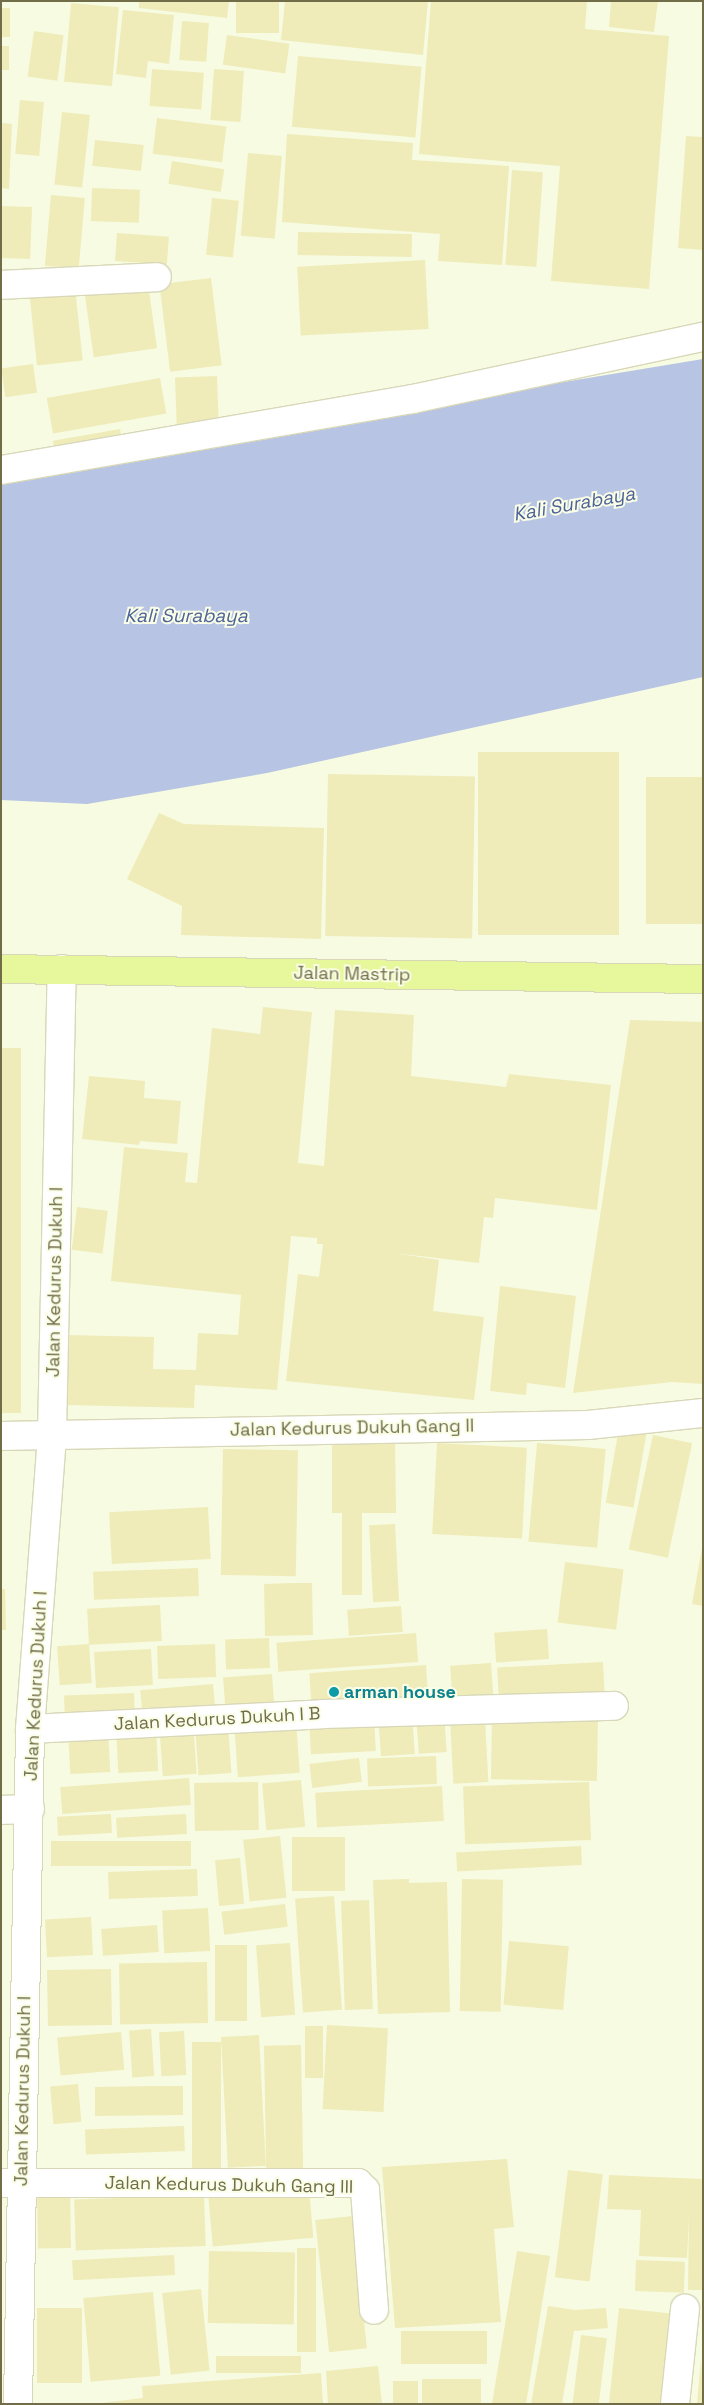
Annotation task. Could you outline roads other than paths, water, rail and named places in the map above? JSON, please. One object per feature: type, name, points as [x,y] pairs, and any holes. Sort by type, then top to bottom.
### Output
[{"type":"main road","name":"Jalan Mastrip","points":[[1,969],[703,979]]},
{"type":"street","points":[[1,285],[158,277]]},
{"type":"street","points":[[1,470],[413,399],[703,337]]},
{"type":"street","name":"Jalan Kedurus Dukuh I","points":[[18,2404],[11,2182],[30,1809],[30,1729],[52,1434],[62,969]]},
{"type":"street","name":"Jalan Kedurus Dukuh Gang II","points":[[1,1436],[588,1425],[703,1413]]},
{"type":"street","name":"Jalan Kedurus Dukuh I B","points":[[30,1729],[323,1714],[614,1706]]},
{"type":"street","points":[[1,1810],[30,1809]]},
{"type":"street","name":"Jalan Kedurus Dukuh Gang III","points":[[11,2182],[358,2183],[365,2190],[374,2310]]},
{"type":"street","points":[[675,2404],[685,2309]]},
{"type":"water","name":"Kali Surabaya","points":[[703,359],[703,677],[267,773],[87,804],[1,800],[1,475]]},
{"type":"place","name":"arman house","points":[[334,1692]]}]
